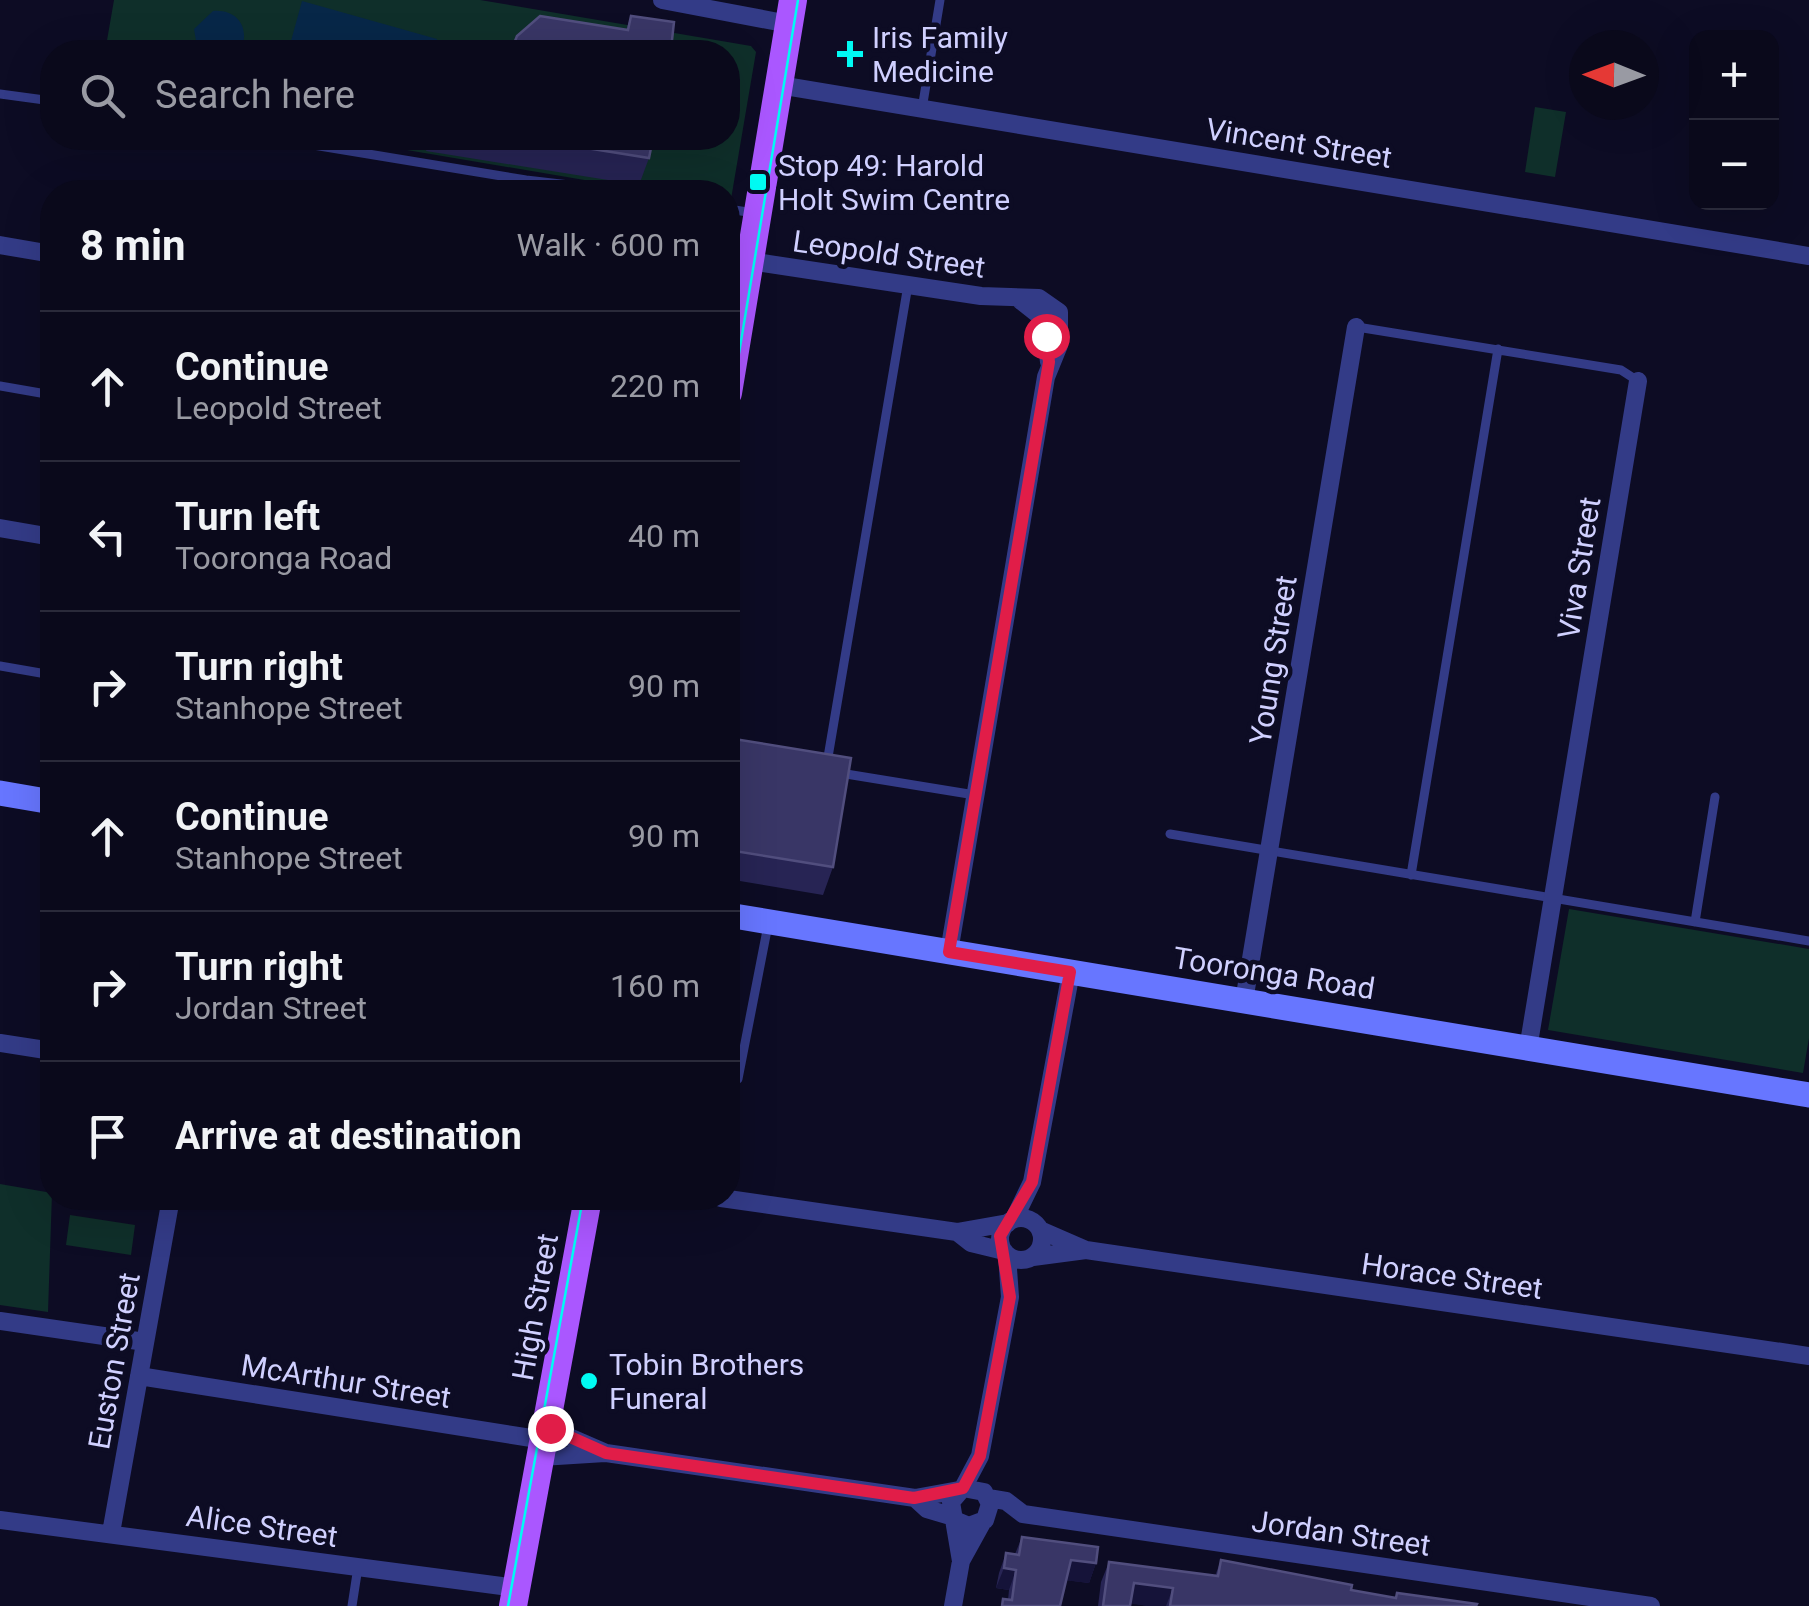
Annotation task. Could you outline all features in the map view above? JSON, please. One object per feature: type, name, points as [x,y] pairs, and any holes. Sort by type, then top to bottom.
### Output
[{"type":"main road","points":[[740,313],[791,12]]},
{"type":"main road","points":[[0,794],[40,800]]},
{"type":"main road","name":"Tooronga Road","points":[[740,917],[1809,1095]]},
{"type":"main road","name":"High Street","points":[[515,1597],[586,1210]]},
{"type":"street","points":[[662,0],[791,12]]},
{"type":"street","name":"Vincent Street","points":[[779,85],[1809,256]]},
{"type":"street","points":[[0,244],[40,252]]},
{"type":"street","name":"Leopold Street","points":[[749,261],[1020,300],[1051,315],[1049,362],[949,952]]},
{"type":"street","name":"Young Street","points":[[1244,1001],[1356,327]]},
{"type":"street","name":"Viva Street","points":[[1528,1048],[1638,381]]},
{"type":"street","points":[[0,528],[40,535]]},
{"type":"street","points":[[1010,1297],[1041,1245],[1032,1182],[1070,972]]},
{"type":"street","points":[[0,1042],[40,1049]]},
{"type":"street","points":[[953,1606],[961,1561],[951,1502],[980,1456],[1010,1297],[1000,1236],[1032,1182]]},
{"type":"street","points":[[740,1201],[957,1232],[1011,1221],[1038,1227]]},
{"type":"street","name":"Euston Street","points":[[111,1534],[169,1210]]},
{"type":"street","name":"Horace Street","points":[[1038,1227],[1086,1250]]},
{"type":"street","points":[[957,1232],[971,1243],[1031,1258]]},
{"type":"street","name":"Horace Street","points":[[1031,1258],[1086,1250],[1809,1356]]},
{"type":"street","points":[[0,1321],[145,1342]]},
{"type":"street","name":"McArthur Street","points":[[139,1376],[543,1441]]},
{"type":"street","points":[[543,1441],[606,1453]]},
{"type":"street","points":[[543,1441],[914,1498],[961,1489],[986,1495]]},
{"type":"street","points":[[961,1561],[990,1510],[980,1456]]},
{"type":"street","name":"Jordan Street","points":[[986,1495],[1006,1501],[1023,1514],[1651,1606]]},
{"type":"street","points":[[914,1498],[927,1509],[969,1526],[983,1522]]},
{"type":"street","name":"Jordan Street","points":[[983,1522],[1009,1520],[1023,1514]]},
{"type":"street","name":"Alice Street","points":[[0,1520],[358,1567],[515,1597]]},
{"type":"lane","points":[[922,109],[940,0]]},
{"type":"lane","points":[[0,94],[40,99]]},
{"type":"lane","points":[[345,150],[526,180]]},
{"type":"lane","points":[[740,210],[758,214]]},
{"type":"lane","points":[[826,770],[908,284]]},
{"type":"lane","name":"Viva Street","points":[[1356,327],[1621,370],[1638,381]]},
{"type":"lane","points":[[1412,875],[1498,350]]},
{"type":"lane","points":[[0,386],[40,393]]},
{"type":"lane","points":[[0,666],[40,673]]},
{"type":"lane","points":[[806,767],[975,796]]},
{"type":"lane","points":[[1695,922],[1716,797]]},
{"type":"lane","points":[[1170,834],[1809,941]]},
{"type":"lane","points":[[740,1069],[768,922]]},
{"type":"lane","points":[[352,1606],[358,1567]]},
{"type":"green space","points":[[114,0],[480,0],[716,40],[107,40]]},
{"type":"green space","points":[[740,44],[751,46],[756,52],[740,146]]},
{"type":"green space","points":[[1535,107],[1566,112],[1555,177],[1525,172]]},
{"type":"green space","points":[[407,150],[739,150],[734,180],[584,180]]},
{"type":"green space","points":[[1569,909],[1809,949],[1809,1038],[1803,1073],[1548,1030]]},
{"type":"green space","points":[[0,1184],[40,1191],[40,1210],[51,1210],[48,1312],[0,1305]]},
{"type":"green space","points":[[70,1215],[135,1225],[131,1255],[66,1245]]},
{"type":"water","points":[[302,1],[437,39],[437,40],[291,40]]},
{"type":"water","points":[[213,11],[222,11],[240,22],[244,40],[196,40],[194,29]]},
{"type":"building","points":[[540,16],[628,30],[631,16],[674,22],[672,40],[515,40]]},
{"type":"building","points":[[599,150],[651,150],[649,158]]},
{"type":"building","points":[[740,740],[851,758],[833,867],[740,852]]},
{"type":"building","points":[[1022,1537],[1098,1547],[1096,1563],[1071,1560],[1060,1606],[1002,1606],[1003,1599],[1012,1600],[1016,1570],[1004,1568],[1006,1553],[1019,1555]]},
{"type":"building","points":[[1221,1560],[1352,1585],[1351,1590],[1396,1598],[1397,1593],[1477,1604],[1170,1606],[1173,1588],[1134,1583],[1130,1606],[1103,1606],[1109,1562],[1218,1576]]},
{"type":"tram line","points":[[740,347],[798,0]]},
{"type":"tram line","points":[[508,1606],[581,1210]]},
{"type":"place","name":"Iris Family Medicine","points":[[850,54]]},
{"type":"place","name":"Stop 49: Harold Holt Swim Centre","points":[[758,182]]},
{"type":"place","name":"Tobin Brothers Funeral","points":[[589,1381]]},
{"type":"route","points":[[550,1428],[606,1453],[914,1498],[960,1490],[980,1456],[1010,1297],[1000,1236],[1008,1222],[1014,1220],[1022,1195],[1032,1182],[1070,972],[949,952],[1049,362],[1046,336]]}]
